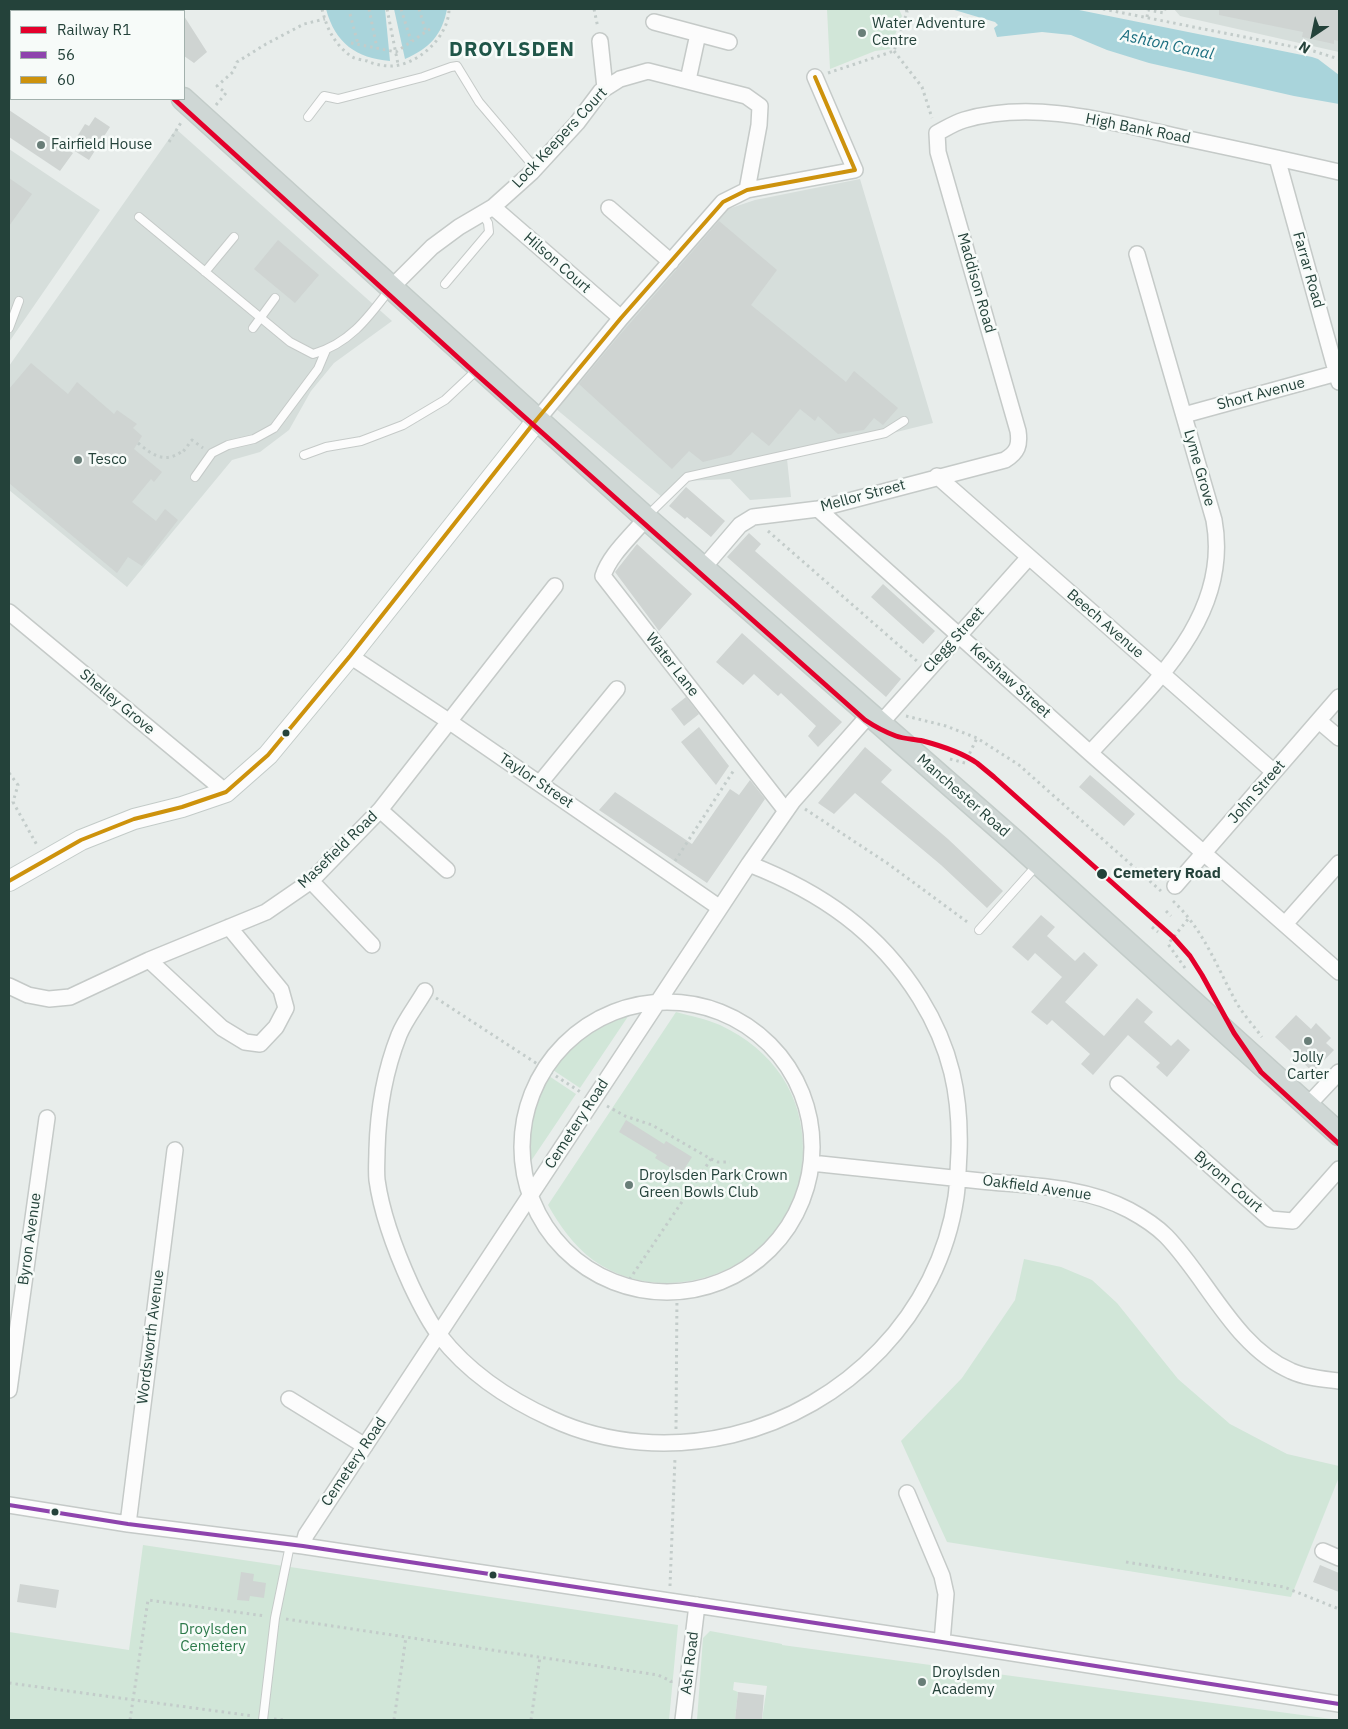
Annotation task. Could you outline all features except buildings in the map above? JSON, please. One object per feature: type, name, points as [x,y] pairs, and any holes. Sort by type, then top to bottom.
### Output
[{"type":"main road","name":"Manchester Road","points":[[185,100],[646,518],[704,567],[1038,863],[1339,1134]]},
{"type":"street","points":[[654,22],[729,42]]},
{"type":"street","points":[[688,80],[698,34]]},
{"type":"street","points":[[600,41],[605,88]]},
{"type":"street","name":"Lock Keepers Court","points":[[391,288],[432,247],[459,227],[487,210],[536,168],[577,123],[601,91],[620,79],[648,71],[746,96],[760,106],[759,124],[747,190]]},
{"type":"street","points":[[9,881],[81,840],[134,818],[182,807],[226,792],[268,755],[350,656],[538,419],[621,318],[723,202],[747,190],[855,170],[815,77]]},
{"type":"street","name":"High Bank Road","points":[[937,133],[962,121],[978,117],[1001,113],[1049,112],[1140,128],[1339,172]]},
{"type":"street","name":"Maddison Road","points":[[937,133],[938,152],[1018,431]]},
{"type":"street","name":"Farrar Road","points":[[1277,158],[1338,378]]},
{"type":"street","points":[[609,208],[671,262]]},
{"type":"street","name":"Hilson Court","points":[[487,210],[621,318]]},
{"type":"street","name":"Lyme Grove","points":[[1090,754],[1162,674],[1189,637],[1202,615],[1212,584],[1217,553],[1217,534],[1214,520],[1137,254]]},
{"type":"street","name":"Short Avenue","points":[[1184,415],[1338,378]]},
{"type":"street","name":"Mellor Street","points":[[704,567],[740,525],[753,518],[818,509],[937,476],[1006,460],[1018,449],[1020,442],[1018,431]]},
{"type":"street","name":"Beech Avenue","points":[[937,476],[1274,772]]},
{"type":"street","name":"Kershaw Street","points":[[818,509],[1090,754],[1339,972]]},
{"type":"street","name":"Water Lane","points":[[646,518],[612,558],[603,576],[743,756],[789,806]]},
{"type":"street","name":"Clegg Street","points":[[874,719],[928,670],[1029,557]]},
{"type":"street","name":"Masefield Road","points":[[9,986],[28,995],[49,999],[70,997],[149,960],[266,912],[311,881],[380,810],[556,586]]},
{"type":"street","name":"Shelley Grove","points":[[9,612],[226,792]]},
{"type":"street","name":"Taylor Street","points":[[350,656],[540,783],[720,908]]},
{"type":"street","points":[[540,783],[617,688]]},
{"type":"street","name":"John Street","points":[[1170,893],[1339,697]]},
{"type":"street","name":"Cemetery Road","points":[[297,1546],[789,806],[874,719]]},
{"type":"street","points":[[1319,720],[1339,738]]},
{"type":"street","points":[[380,810],[447,870]]},
{"type":"street","points":[[1285,924],[1339,863]]},
{"type":"street","points":[[425,991],[400,1032],[384,1082],[378,1122],[377,1178],[385,1217],[402,1265],[418,1300],[439,1335],[470,1367],[494,1386],[537,1412],[583,1431],[636,1442],[676,1444],[715,1439],[752,1430],[793,1413],[839,1387],[867,1364],[888,1343],[909,1317],[940,1257],[950,1225],[956,1198],[959,1138],[956,1084],[938,1033],[922,1001],[905,976],[888,955],[837,910],[804,888],[749,864]]},
{"type":"street","points":[[311,881],[372,945]]},
{"type":"street","points":[[149,960],[222,1028],[245,1042],[260,1044],[276,1027],[286,1008],[281,990],[229,927]]},
{"type":"street","points":[[659,1000],[697,1006],[722,1014],[743,1026],[765,1043],[783,1061],[795,1080],[806,1107],[811,1139],[811,1163],[805,1198],[800,1213],[790,1228],[759,1261],[726,1280],[705,1287],[677,1292],[652,1292],[625,1286],[601,1276],[576,1257],[552,1231],[530,1195],[523,1164],[521,1140],[531,1092],[544,1067],[562,1046],[597,1019],[632,1005],[659,1000]]},
{"type":"street","points":[[1307,1106],[1339,1072]]},
{"type":"street","name":"Byrom Court","points":[[1118,1084],[1270,1219],[1293,1220],[1339,1169]]},
{"type":"street","name":"Byron Avenue","points":[[9,1390],[47,1118]]},
{"type":"street","name":"Wordsworth Avenue","points":[[128,1524],[175,1150]]},
{"type":"street","name":"Oakfield Avenue","points":[[811,1163],[1066,1189],[1101,1198],[1131,1211],[1165,1235],[1243,1334],[1270,1359],[1293,1372],[1308,1377],[1339,1381]]},
{"type":"street","points":[[289,1399],[365,1446]]},
{"type":"street","points":[[907,1493],[942,1576],[946,1594],[942,1642]]},
{"type":"street","points":[[9,1505],[128,1524],[297,1546],[697,1605],[1339,1704]]},
{"type":"street","points":[[1323,1551],[1339,1558]]},
{"type":"street","name":"Ash Road","points":[[683,1720],[697,1605]]},
{"type":"lane","points":[[308,117],[324,96],[338,99],[423,77],[451,66],[457,66],[479,102],[536,168]]},
{"type":"lane","points":[[444,284],[489,232],[487,210]]},
{"type":"lane","points":[[138,216],[290,342],[313,354],[340,343],[357,328],[391,288]]},
{"type":"lane","points":[[205,272],[234,238]]},
{"type":"lane","points":[[253,328],[275,298]]},
{"type":"lane","points":[[9,328],[19,300]]},
{"type":"lane","points":[[195,477],[212,453],[228,445],[254,439],[274,428],[318,369],[326,350]]},
{"type":"lane","points":[[304,454],[326,447],[361,441],[404,425],[445,400],[479,368]]},
{"type":"lane","points":[[646,518],[687,477],[885,432],[904,421]]},
{"type":"lane","points":[[979,930],[1038,863]]},
{"type":"lane","points":[[263,1719],[275,1618],[297,1546]]},
{"type":"path","points":[[322,9],[331,36],[353,58],[391,66],[409,62],[433,45],[443,31],[449,9]]},
{"type":"path","points":[[369,9],[377,48]]},
{"type":"path","points":[[388,9],[398,64]]},
{"type":"path","points":[[402,9],[411,41]]},
{"type":"path","points":[[351,43],[396,52],[428,30],[419,9]]},
{"type":"path","points":[[894,51],[908,12],[906,9]]},
{"type":"path","points":[[1103,9],[1310,50],[1339,59]]},
{"type":"path","points":[[1147,17],[1148,10],[1164,13],[1165,9]]},
{"type":"path","points":[[350,14],[358,44]]},
{"type":"path","points":[[205,118],[226,93],[217,86],[233,72],[237,62],[304,24],[324,19]]},
{"type":"path","points":[[815,77],[894,51]]},
{"type":"path","points":[[894,51],[922,87],[937,133]]},
{"type":"path","points":[[138,442],[147,451],[158,457],[175,456],[182,453],[192,440],[212,453]]},
{"type":"path","points":[[753,518],[928,670]]},
{"type":"path","points":[[901,715],[946,726],[977,738],[1019,765],[1170,893],[1198,928],[1236,1002],[1264,1040]]},
{"type":"path","points":[[943,759],[965,763],[977,738]]},
{"type":"path","points":[[667,872],[743,756]]},
{"type":"path","points":[[9,773],[18,785],[13,802],[45,860]]},
{"type":"path","points":[[789,806],[887,863],[979,930]]},
{"type":"path","points":[[1166,911],[1171,916]]},
{"type":"path","points":[[1188,972],[1168,944],[1189,918]]},
{"type":"path","points":[[1152,927],[1158,932]]},
{"type":"path","points":[[425,991],[594,1100],[614,1108],[625,1116],[652,1125],[711,1159],[718,1162],[730,1162]]},
{"type":"path","points":[[625,1286],[711,1159]]},
{"type":"path","points":[[1126,1562],[1284,1587],[1339,1609]]},
{"type":"path","points":[[130,1720],[148,1600],[658,1675],[671,1681],[670,1691]]},
{"type":"path","points":[[394,1720],[406,1637]]},
{"type":"path","points":[[531,1720],[540,1657]]},
{"type":"path","points":[[9,1683],[263,1719]]},
{"type":"shaded area","points":[[1174,9],[1339,9],[1339,52],[1180,16]]},
{"type":"shaded area","points":[[9,20],[10,70],[9,72]]},
{"type":"shaded area","points":[[176,129],[392,321],[334,363],[311,391],[289,430],[260,452],[232,460],[127,587],[9,490],[9,366]]},
{"type":"shaded area","points":[[9,149],[100,210],[9,342]]},
{"type":"shaded area","points":[[860,179],[933,423],[787,459],[791,497],[750,500],[730,479],[686,481],[663,498],[555,408],[725,210],[755,200]]},
{"type":"green space","name":"Water Adventure Centre","points":[[827,9],[899,9],[902,16],[890,49],[875,51],[830,69]]},
{"type":"green space","points":[[676,1012],[704,1019],[739,1035],[770,1061],[782,1076],[798,1112],[802,1132],[803,1153],[801,1173],[793,1201],[785,1219],[761,1247],[740,1262],[717,1274],[692,1281],[666,1283],[641,1281],[616,1273],[593,1260],[568,1235],[548,1205]]},
{"type":"green space","points":[[629,1015],[580,1088],[553,1070],[568,1052],[586,1036],[607,1024]]},
{"type":"green space","points":[[549,1076],[576,1094],[529,1164],[533,1118],[539,1097]]},
{"type":"green space","points":[[1024,1259],[1061,1267],[1092,1280],[1117,1303],[1178,1379],[1230,1424],[1287,1454],[1339,1466],[1339,1477],[1291,1597],[947,1542],[901,1441],[962,1378],[1015,1300]]},
{"type":"green space","name":"Droylsden Cemetery","points":[[143,1545],[678,1625],[669,1720],[9,1720],[9,1632],[129,1650]]},
{"type":"green space","name":"Droylsden Academy","points":[[710,1631],[782,1645],[1339,1720],[762,1720],[767,1686],[734,1682],[733,1690],[738,1692],[735,1720],[697,1720],[703,1638]]},
{"type":"water","points":[[326,9],[385,9],[390,61],[367,56],[349,47],[335,31]]},
{"type":"water","points":[[394,9],[447,9],[442,26],[434,40],[414,55],[405,59]]},
{"type":"water","name":"Ashton Canal","points":[[951,9],[1074,9],[1312,57],[1318,59],[1339,75],[1339,104],[1294,96],[1149,63],[1107,50],[1071,35],[1042,32],[997,37],[994,28],[998,25],[995,22]]},
{"type":"rail line","name":"R1","points":[[175,100],[475,373],[865,720],[896,736],[944,747],[977,763],[1173,937],[1190,956],[1234,1033],[1261,1072],[1339,1144]]},
{"type":"transit line","name":"60","points":[[9,881],[81,840],[134,819],[182,807],[226,792],[268,755],[350,656],[533,424],[621,318],[723,202],[747,190],[855,170],[815,77]]},
{"type":"transit line","name":"56","points":[[9,1505],[128,1524],[303,1546],[1339,1704]]},
{"type":"place","name":"Water Adventure Centre","points":[[862,33]]},
{"type":"place","name":"Fairfield House","points":[[41,145]]},
{"type":"place","name":"Tesco","points":[[78,460]]},
{"type":"place","name":"Cemetery Road","points":[[1102,874]]},
{"type":"place","name":"Jolly Carter","points":[[1308,1041]]},
{"type":"place","name":"Droylsden Park Crown Green Bowls Club","points":[[629,1185]]},
{"type":"place","name":"Droylsden Academy","points":[[922,1682]]},
{"type":"district","name":"DROYLSDEN","points":[[512,50]]}]
